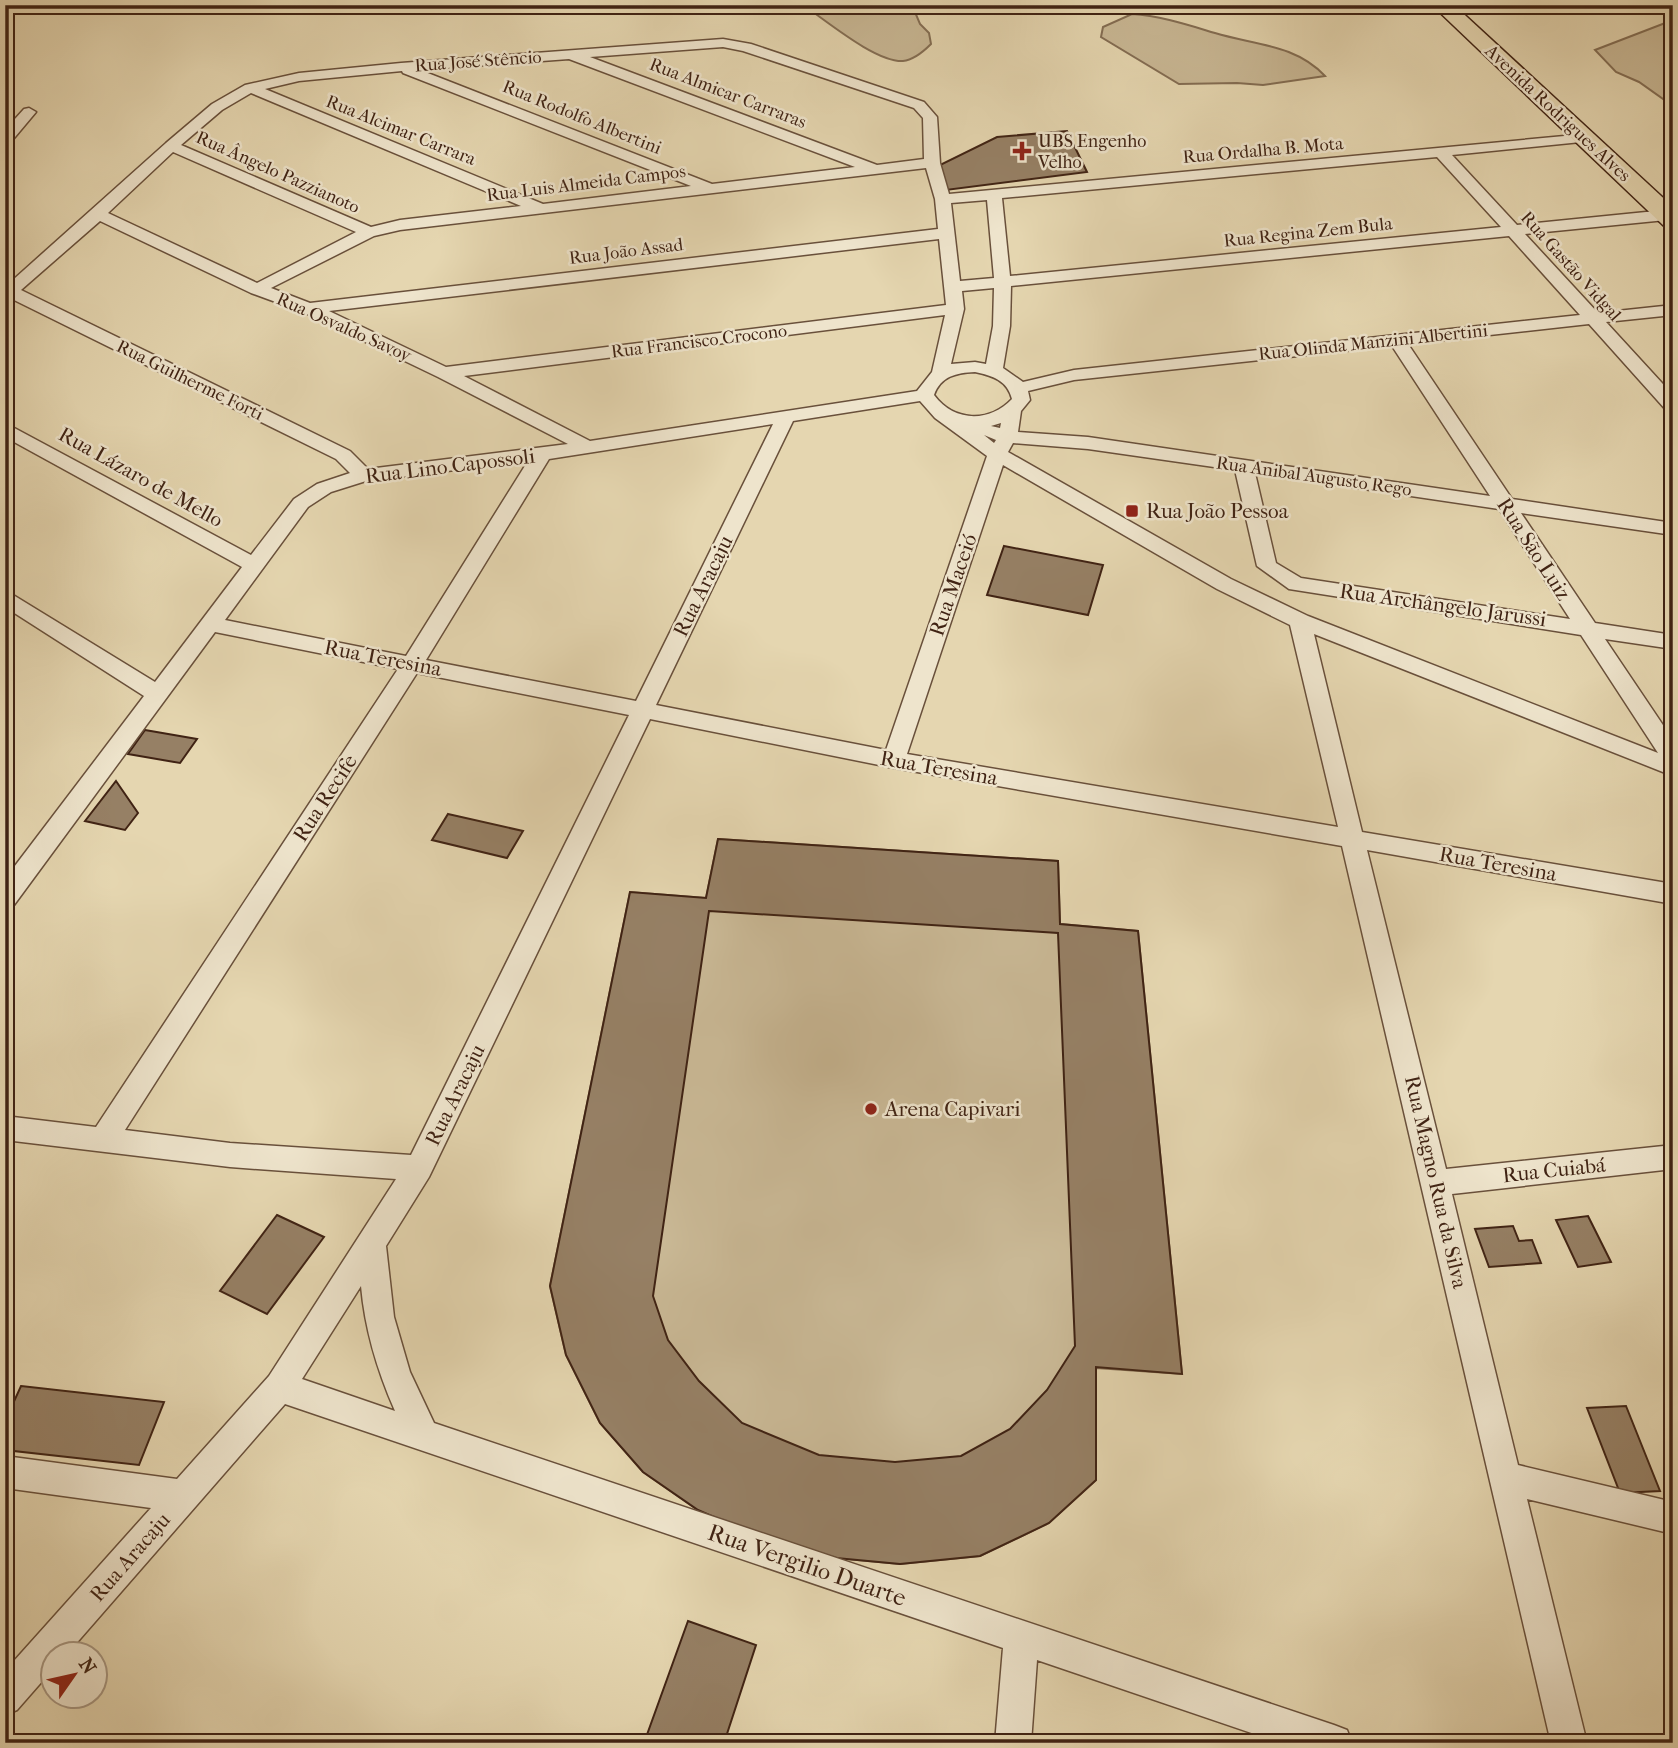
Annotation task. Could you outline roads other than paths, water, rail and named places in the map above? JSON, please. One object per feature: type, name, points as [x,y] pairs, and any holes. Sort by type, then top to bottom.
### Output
[{"type":"main road","name":"Avenida Rodrigues Alves","points":[[1442,5],[1670,218]]},
{"type":"street","name":"Rua José Stêncio","points":[[8,294],[216,107],[250,88],[299,77],[401,67],[723,43],[746,47],[919,105],[930,117],[932,163],[943,199],[955,309],[940,373]]},
{"type":"street","name":"Rua Almicar Carraras","points":[[567,54],[875,169]]},
{"type":"street","name":"Rua Rodolfo Albertini","points":[[401,67],[709,188]]},
{"type":"street","name":"Rua Alcimar Carrara","points":[[250,88],[537,207]]},
{"type":"street","points":[[5,140],[29,112]]},
{"type":"street","name":"Rua Ordalha B. Mota","points":[[943,199],[1586,138]]},
{"type":"street","name":"Rua Ângelo Pazzianoto","points":[[171,146],[369,232]]},
{"type":"street","name":"Rua Gastão Vidgal","points":[[1441,152],[1673,406]]},
{"type":"street","name":"Rua Luis Almeida Campos","points":[[257,289],[369,232],[400,225],[932,163]]},
{"type":"street","points":[[994,194],[1003,282],[997,371]]},
{"type":"street","name":"Rua Osvaldo Savoy","points":[[98,215],[257,289],[309,308],[444,373],[586,447]]},
{"type":"street","name":"Rua Regina Zem Bula","points":[[953,287],[1670,218]]},
{"type":"street","name":"Rua João Assad","points":[[309,308],[947,233]]},
{"type":"street","name":"Rua Guilherme Forti","points":[[8,294],[343,455],[363,475]]},
{"type":"street","name":"Rua Francisco Crocono","points":[[444,373],[955,309]]},
{"type":"street","name":"Rua Olinda Manzini Albertini","points":[[1020,388],[1074,375],[1673,310]]},
{"type":"street","name":"Rua São Luiz","points":[[1396,339],[1673,758]]},
{"type":"street","points":[[950,417],[976,422],[997,419],[1013,412],[1021,400],[1020,388],[1009,377],[997,371],[975,367],[956,368],[940,373],[928,383],[925,395],[930,406],[950,417],[1002,445],[1224,584],[1300,621],[1673,768]]},
{"type":"street","name":"Rua Olinda Manzini Albertini","points":[[997,371],[1074,375]]},
{"type":"street","name":"Rua Lino Capossoli","points":[[5,898],[301,503],[324,488],[363,475],[542,454],[925,395]]},
{"type":"street","name":"Rua Maceió","points":[[894,760],[1013,412]]},
{"type":"street","name":"Rua Aracaju","points":[[5,1698],[280,1387],[419,1168],[786,417]]},
{"type":"street","name":"Rua Lázaro de Mello","points":[[5,429],[254,565]]},
{"type":"street","name":"Rua Anibal Augusto Rego","points":[[1002,445],[1088,443],[1673,529]]},
{"type":"street","name":"Rua Recife","points":[[103,1140],[412,664],[542,454]]},
{"type":"street","name":"Rua Archângelo Jarussi","points":[[1244,466],[1267,566],[1296,584],[1586,626],[1673,642]]},
{"type":"street","points":[[5,597],[157,694]]},
{"type":"street","name":"Rua Magno Rua da Silva","points":[[1300,621],[1569,1743]]},
{"type":"street","name":"Rua Teresina","points":[[209,624],[894,760],[1673,894]]},
{"type":"street","points":[[5,1128],[230,1155],[419,1168]]},
{"type":"street","name":"Rua Cuiabá","points":[[1436,1183],[1673,1157]]},
{"type":"street","points":[[372,1245],[379,1317],[395,1375],[423,1435]]},
{"type":"street","name":"Rua Vergilio Duarte","points":[[280,1387],[1334,1743]]},
{"type":"street","points":[[5,1472],[184,1496]]},
{"type":"street","points":[[1506,1478],[1673,1518]]},
{"type":"street","points":[[1013,1743],[1021,1637]]},
{"type":"place","name":"UBS Engenho Velho","points":[[1022,151]]},
{"type":"place","name":"Rua João Pessoa","points":[[1132,511]]},
{"type":"place","name":"Arena Capivari","points":[[871,1109]]}]
